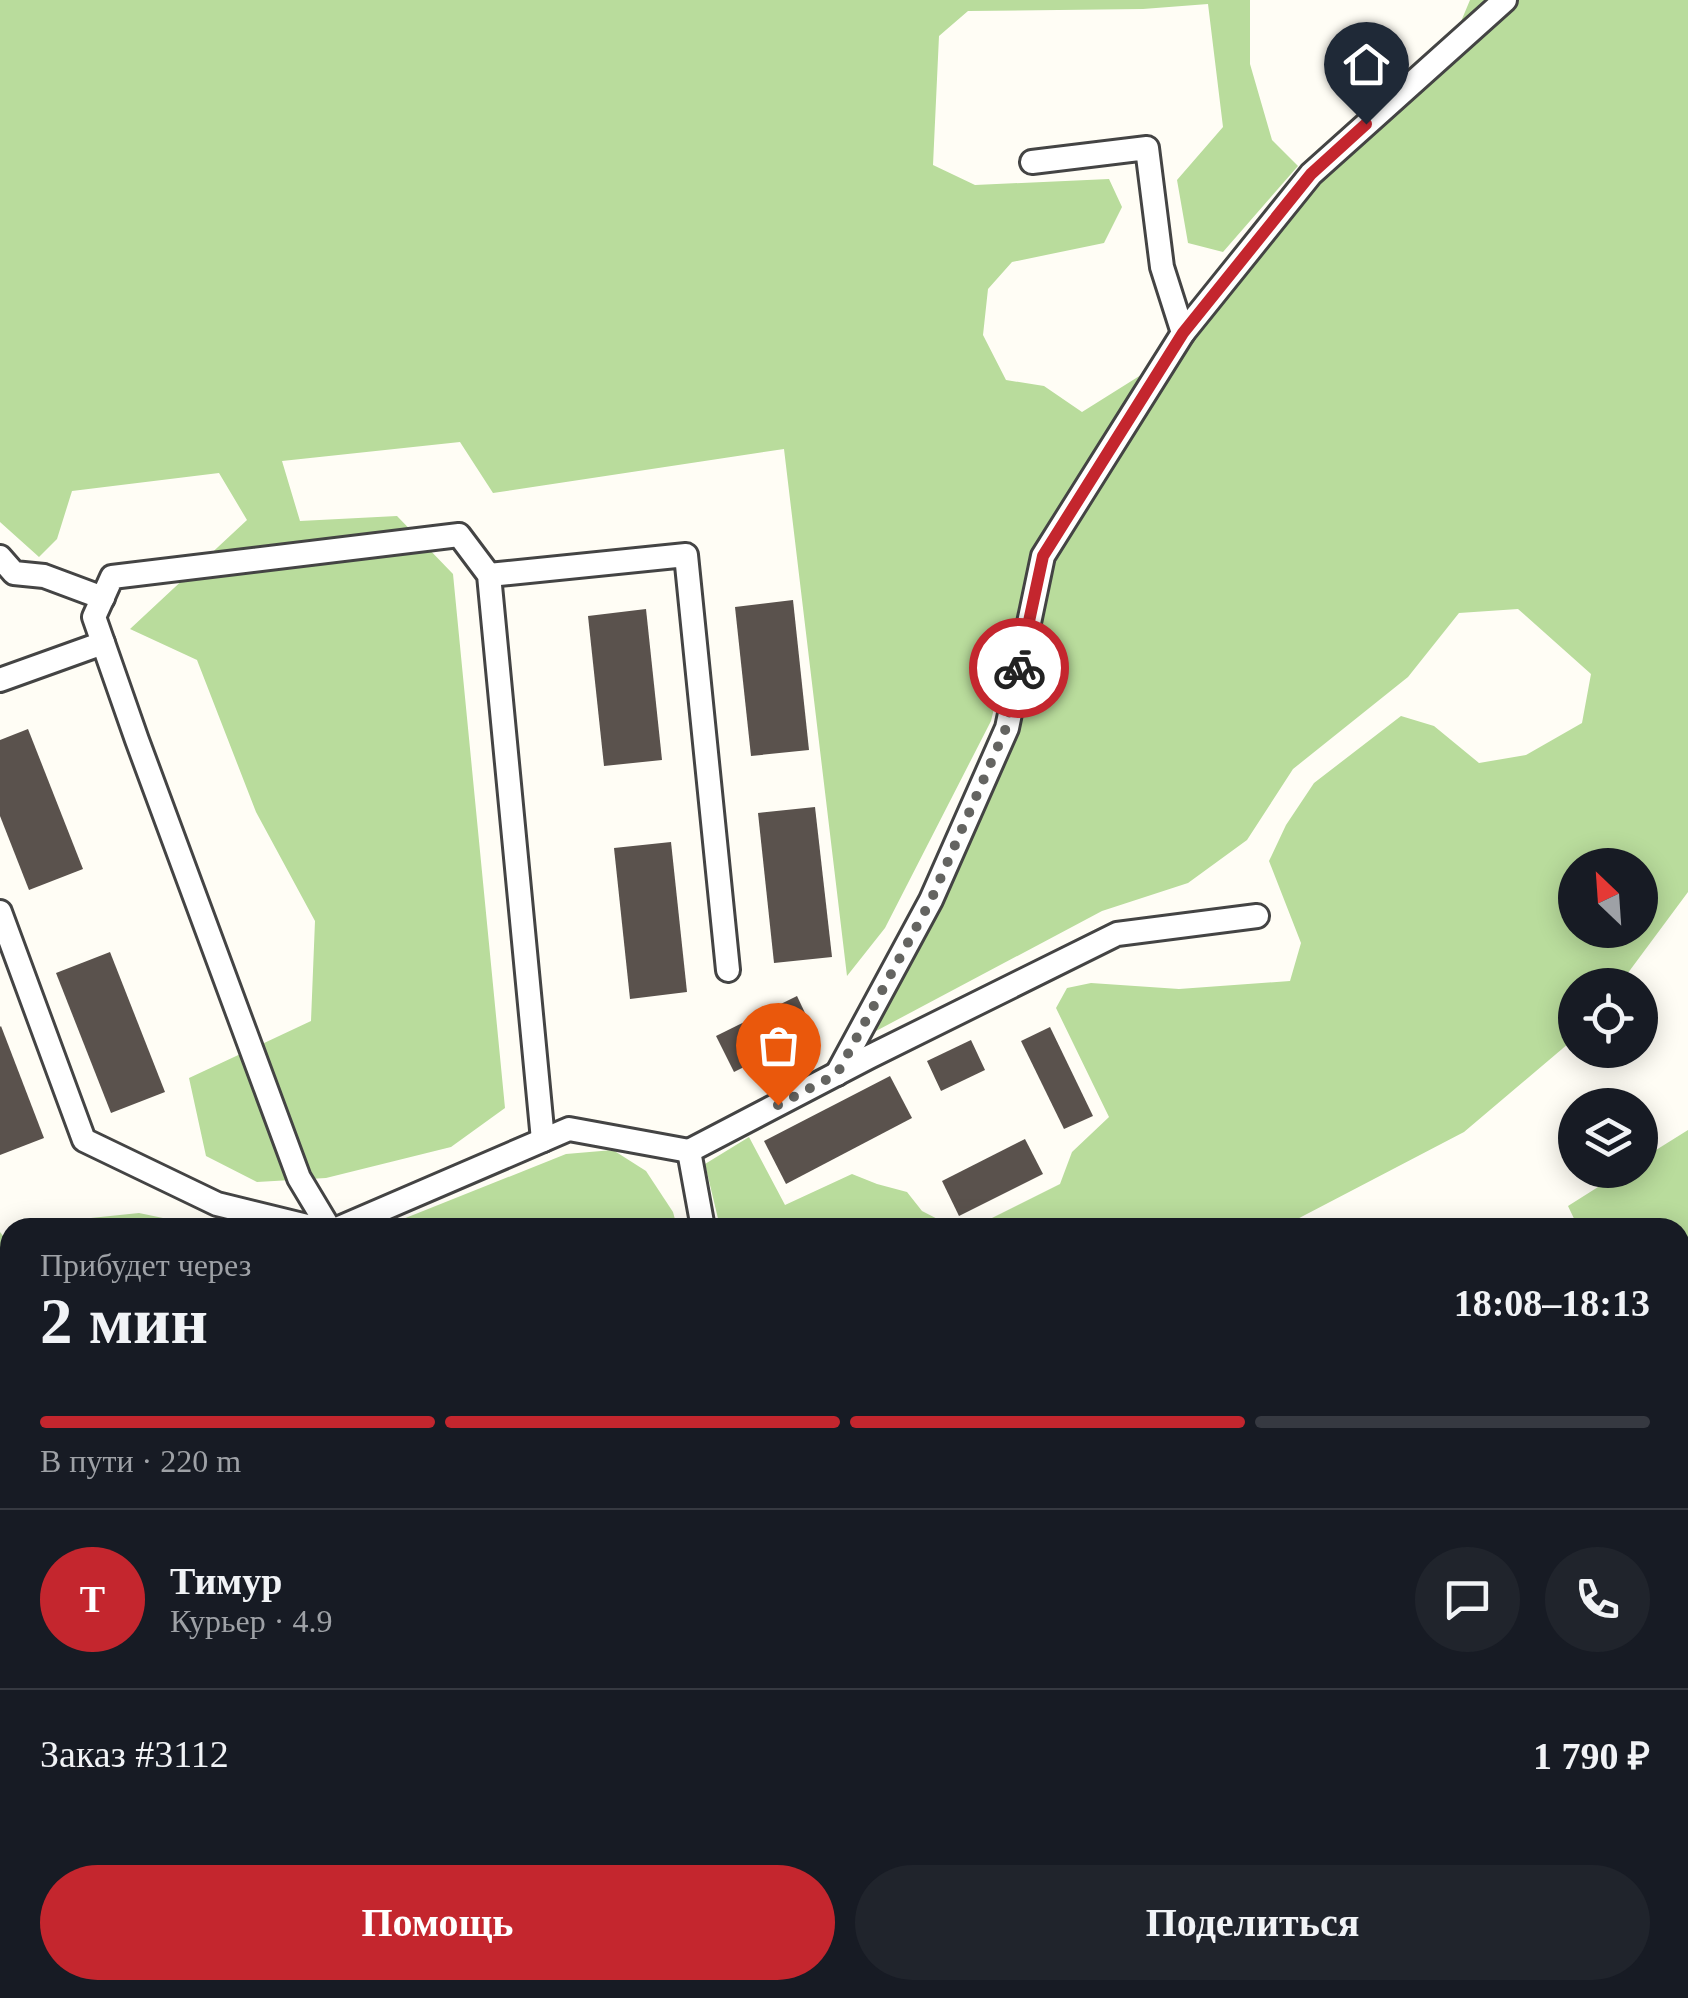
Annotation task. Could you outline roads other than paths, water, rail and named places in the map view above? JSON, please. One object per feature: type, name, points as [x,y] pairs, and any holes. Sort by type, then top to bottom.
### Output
[{"type":"lane","points":[[837,1074],[931,900],[1006,728],[1043,556],[1183,333],[1311,174],[1505,0]]},
{"type":"lane","points":[[1032,162],[1147,148],[1162,267],[1183,333]]},
{"type":"lane","points":[[323,1218],[299,1178],[94,617],[112,577],[460,535],[489,575],[543,1140]]},
{"type":"lane","points":[[489,575],[686,555],[728,970]]},
{"type":"lane","points":[[0,557],[14,573],[44,576],[103,598]]},
{"type":"lane","points":[[0,680],[103,643]]},
{"type":"lane","points":[[0,912],[84,1140],[217,1204],[274,1218]]},
{"type":"lane","points":[[363,1218],[569,1129],[689,1151],[1117,934],[1257,916]]},
{"type":"lane","points":[[689,1151],[701,1218]]}]
